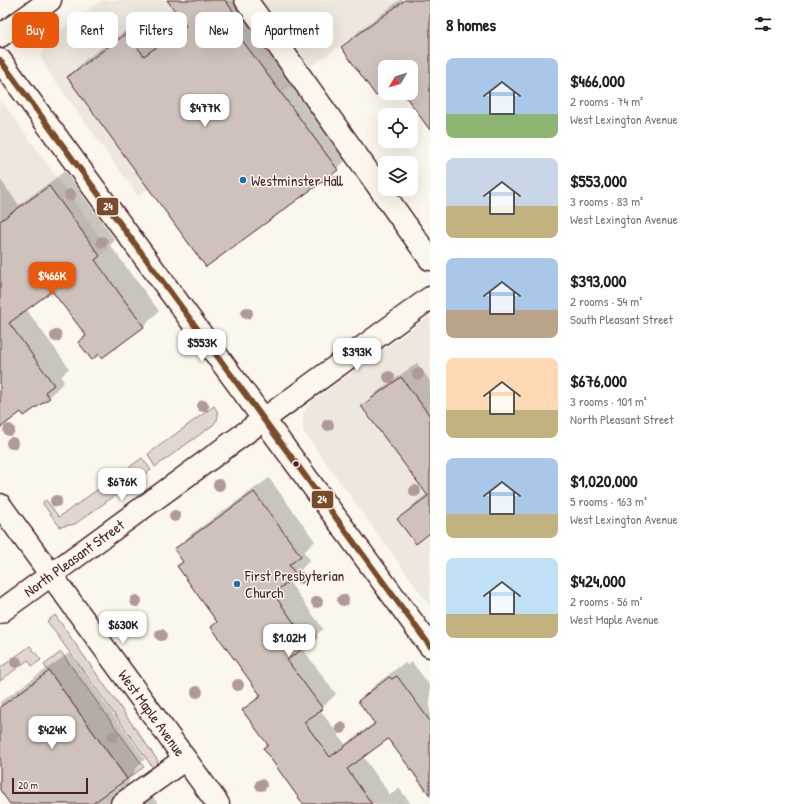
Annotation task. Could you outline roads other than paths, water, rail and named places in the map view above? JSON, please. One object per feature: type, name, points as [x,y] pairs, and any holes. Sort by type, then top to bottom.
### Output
[{"type":"street","points":[[0,36],[50,0]]},
{"type":"street","points":[[246,0],[430,259]]},
{"type":"street","points":[[0,60],[430,646]]},
{"type":"street","name":"North Pleasant Street","points":[[0,612],[430,298]]},
{"type":"street","name":"West Maple Avenue","points":[[0,505],[218,804]]},
{"type":"street","points":[[122,804],[185,759]]},
{"type":"place","name":"Westminster Hall","points":[[243,180]]},
{"type":"place","name":"First Presbyterian Church","points":[[237,584]]}]
